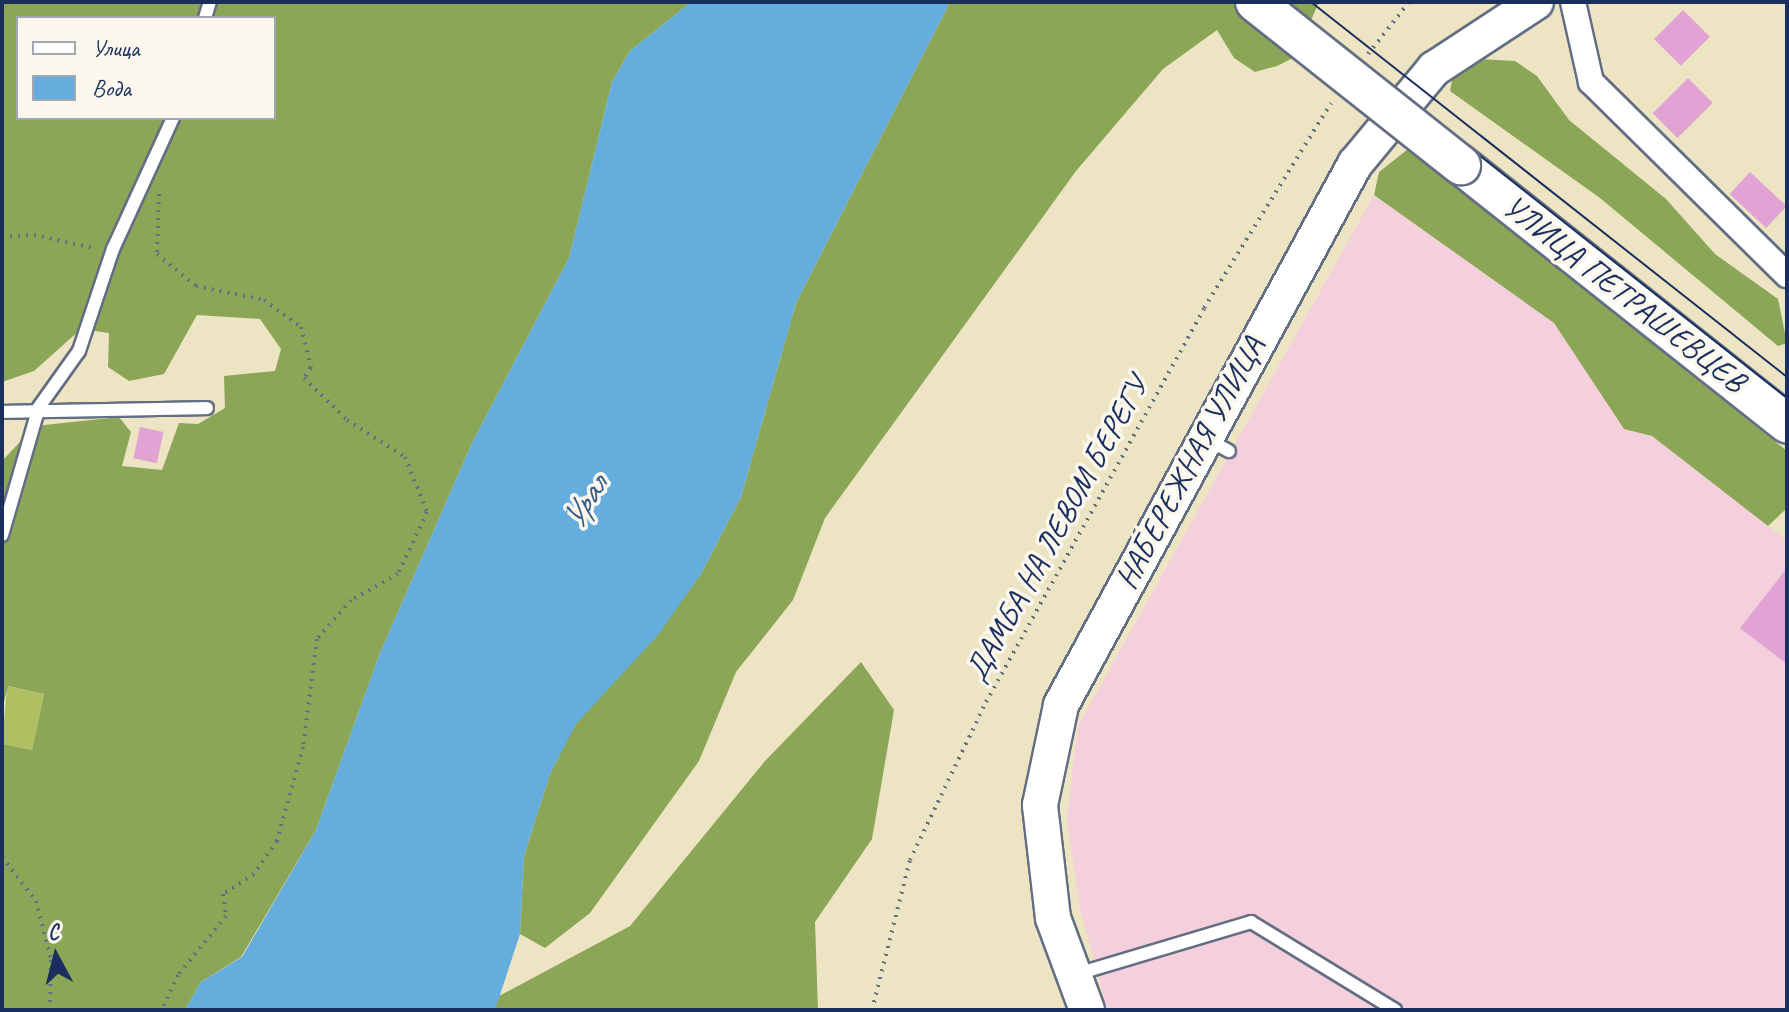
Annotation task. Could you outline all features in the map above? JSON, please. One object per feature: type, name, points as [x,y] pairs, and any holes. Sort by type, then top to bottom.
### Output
[{"type":"main road","name":"УЛИЦА ПЕТРАШЕВЦЕВ","points":[[1255,2],[1787,423]]},
{"type":"main road","name":"НАБЕРЕЖНАЯ УЛИЦА","points":[[1087,1010],[1053,918],[1040,805],[1061,705],[1215,443],[1355,164],[1434,69],[1536,2]]},
{"type":"street","points":[[1573,2],[1591,82],[1783,264]]},
{"type":"lane","points":[[2,535],[39,407],[79,351],[113,249],[161,156],[172,120]]},
{"type":"lane","points":[[2,412],[39,407],[207,408]]},
{"type":"lane","points":[[1074,975],[1251,922],[1395,1010]]},
{"type":"path","points":[[1386,30],[1409,2]]},
{"type":"path","name":"ДАМБА НА ЛЕВОМ БЕРЕГУ","points":[[872,1010],[910,860],[986,702],[1204,308],[1336,95]]},
{"type":"path","points":[[161,156],[157,254],[196,286],[264,300],[301,327],[311,368],[304,378],[347,420],[405,457],[427,512],[398,574],[351,600],[317,639],[303,747],[277,841],[254,874],[223,894],[226,916],[178,975],[162,1010]]},
{"type":"path","points":[[2,237],[34,235],[113,249]]},
{"type":"path","points":[[2,857],[36,901],[51,960],[50,1010]]},
{"type":"shaded area","points":[[1374,195],[1554,323],[1624,429],[1652,436],[1787,541],[1787,1010],[1107,1010],[1080,907],[1067,819],[1078,726]]},
{"type":"green space","points":[[2,2],[691,2],[630,51],[612,82],[569,258],[473,441],[380,653],[316,830],[241,957],[201,982],[185,1010],[2,1010],[2,744],[32,750],[44,694],[8,686],[2,710],[2,461],[35,426],[119,417],[131,432],[122,466],[162,470],[179,423],[198,424],[225,408],[224,376],[275,371],[281,349],[260,319],[197,315],[164,374],[129,381],[108,367],[109,333],[81,329],[34,371],[2,382]]},
{"type":"green space","points":[[950,2],[1319,2],[1295,57],[1277,66],[1255,72],[1234,58],[1217,30],[1163,69],[1076,171],[825,518],[793,600],[736,672],[699,761],[590,913],[545,948],[520,934],[524,856],[550,774],[575,724],[701,574],[741,497],[796,303]]},
{"type":"green space","points":[[1479,59],[1515,61],[1537,76],[1569,120],[1666,199],[1715,254],[1778,299],[1787,343],[1778,346],[1600,198],[1450,91],[1453,76]]},
{"type":"green space","points":[[1408,149],[1787,451],[1787,508],[1768,526],[1652,436],[1624,429],[1554,323],[1374,195],[1379,172]]},
{"type":"green space","points":[[861,662],[894,710],[872,839],[815,922],[818,1010],[495,1010],[499,996],[630,926],[765,761]]},
{"type":"green space","points":[[7,686],[44,694],[32,750],[2,744]]},
{"type":"water","name":"Урал","points":[[691,2],[950,2],[796,303],[741,497],[701,574],[658,635],[576,724],[550,774],[524,856],[520,934],[495,1010],[185,1010],[201,982],[242,957],[316,830],[380,653],[473,441],[569,258],[612,82],[630,51]]},
{"type":"building","points":[[1683,10],[1710,37],[1681,66],[1654,39]]},
{"type":"building","points":[[1688,78],[1713,103],[1677,138],[1653,113]]},
{"type":"building","points":[[1750,172],[1787,206],[1766,228],[1730,194]]},
{"type":"building","points":[[140,427],[163,432],[157,463],[133,458]]},
{"type":"building","points":[[1787,568],[1787,664],[1740,628]]},
{"type":"tram line","points":[[1285,2],[1787,398]]},
{"type":"tram line","points":[[1311,2],[1787,377]]}]
